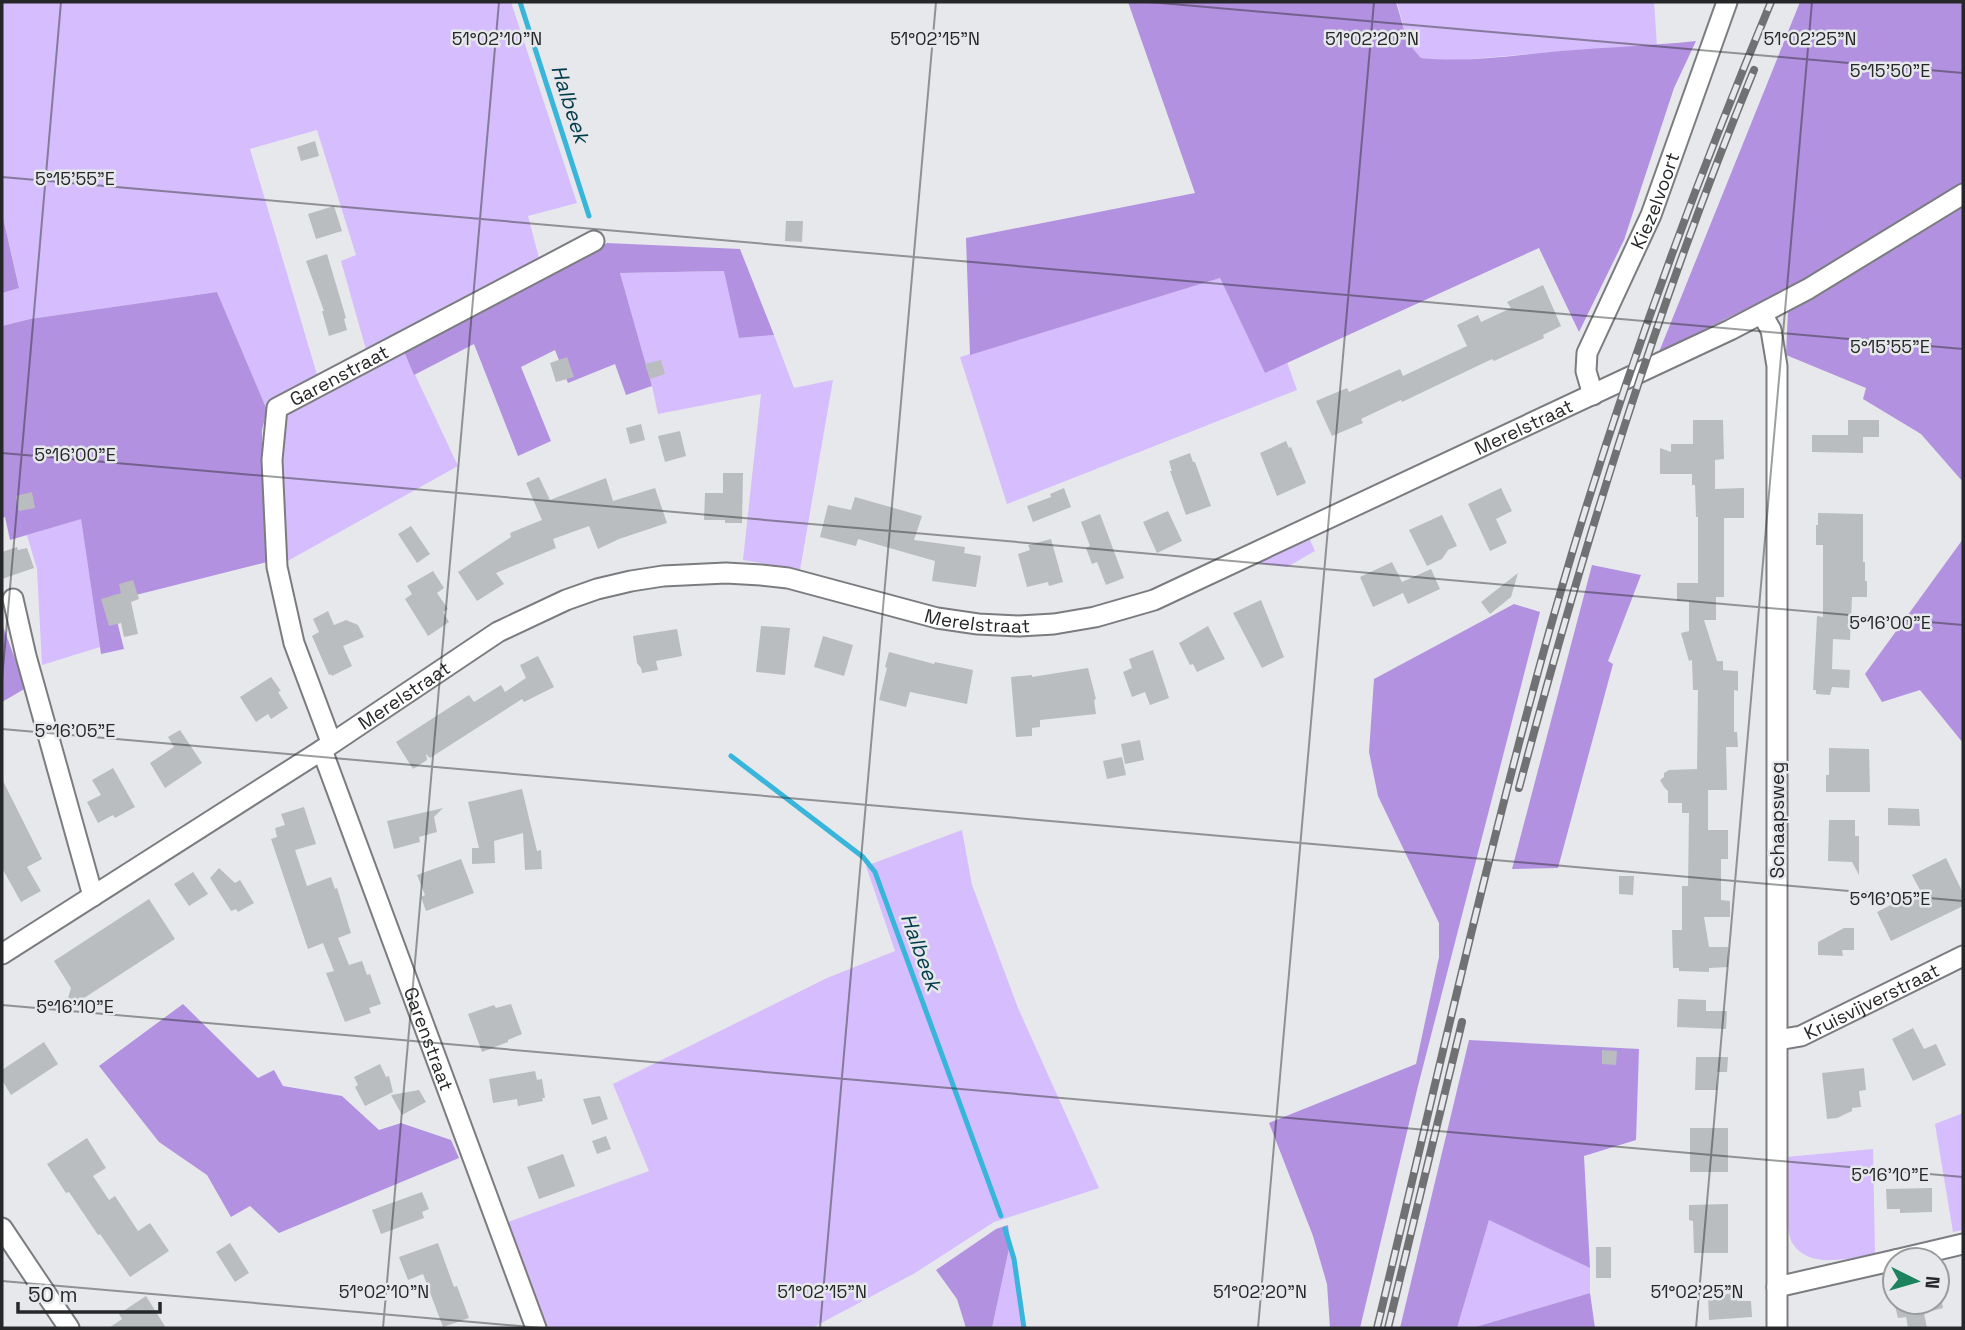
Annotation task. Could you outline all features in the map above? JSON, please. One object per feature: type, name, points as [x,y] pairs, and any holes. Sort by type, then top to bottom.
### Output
[{"type":"street","name":"Kiezelvoort","points":[[1593,395],[1586,371],[1587,353],[1651,215],[1727,2]]},
{"type":"street","name":"Merelstraat","points":[[2,954],[498,632],[566,600],[631,581],[663,576],[761,575],[788,579],[937,618],[1019,626],[1054,624],[1095,617],[1154,600],[1762,314],[1808,289],[1963,194]]},
{"type":"street","name":"Garenstraat","points":[[536,1328],[326,746],[295,643],[277,567],[272,460],[276,408],[594,241]]},
{"type":"street","name":"Schaapsweg","points":[[1762,314],[1771,330],[1777,366],[1777,1328]]},
{"type":"street","points":[[13,599],[93,896]]},
{"type":"street","name":"Kruisvijverstraat","points":[[1778,1040],[1801,1036],[1963,956]]},
{"type":"street","points":[[2,1228],[69,1328]]},
{"type":"street","points":[[1777,1287],[1881,1263]]},
{"type":"shaded area","points":[[2,2],[511,2],[577,203],[528,216],[540,262],[367,353],[341,261],[356,255],[317,130],[250,149],[318,378],[267,410],[217,292],[30,319],[2,326],[2,293],[19,287],[2,213]]},
{"type":"shaded area","points":[[1128,2],[1396,2],[1408,43],[1421,58],[1491,58],[1696,41],[1674,88],[1624,240],[1579,332],[1539,248],[1265,373],[1220,278],[970,355],[966,238],[1195,193]]},
{"type":"shaded area","points":[[1397,2],[1654,2],[1657,46],[1449,61],[1421,58],[1408,43]]},
{"type":"shaded area","points":[[1800,2],[1963,2],[1963,482],[1921,434],[1863,399],[1866,388],[1786,355],[1788,310],[1782,291],[1659,352]]},
{"type":"shaded area","points":[[2,213],[19,288],[2,293]]},
{"type":"shaded area","points":[[607,243],[740,249],[774,335],[739,338],[724,271],[620,273],[652,386],[626,395],[615,364],[568,383],[555,350],[521,367],[551,441],[518,456],[474,344],[414,375],[403,349]]},
{"type":"shaded area","points":[[725,271],[739,338],[774,335],[794,388],[833,380],[800,570],[743,560],[761,394],[658,414],[620,273]]},
{"type":"shaded area","points":[[1220,278],[1265,372],[1287,362],[1297,390],[1007,504],[960,357]]},
{"type":"shaded area","points":[[217,292],[267,410],[262,430],[264,500],[271,561],[112,601],[124,649],[101,654],[81,519],[10,540],[5,517],[2,518],[2,326],[30,319]]},
{"type":"shaded area","points":[[403,349],[458,466],[284,563],[278,435],[290,412]]},
{"type":"shaded area","points":[[81,518],[100,647],[42,665],[37,569],[27,535]]},
{"type":"shaded area","points":[[1309,538],[1315,551],[1287,567],[1257,563]]},
{"type":"shaded area","points":[[1963,539],[1963,743],[1920,690],[1882,702],[1865,674]]},
{"type":"shaded area","points":[[1592,565],[1641,575],[1608,661],[1613,664],[1558,868],[1512,869]]},
{"type":"shaded area","points":[[1514,604],[1540,612],[1418,1086],[1360,1328],[1330,1328],[1327,1284],[1313,1236],[1269,1123],[1416,1064],[1439,957],[1439,923],[1378,796],[1369,752],[1374,679]]},
{"type":"shaded area","points":[[2,624],[26,688],[2,702]]},
{"type":"shaded area","points":[[962,830],[972,885],[1018,1008],[1099,1188],[994,1222],[915,1273],[812,1328],[548,1328],[508,1222],[649,1171],[613,1084],[827,978],[895,951],[866,866]]},
{"type":"shaded area","points":[[183,1004],[258,1078],[274,1070],[283,1086],[342,1096],[379,1130],[401,1123],[451,1140],[459,1158],[279,1233],[250,1206],[231,1217],[207,1175],[159,1142],[99,1066]]},
{"type":"shaded area","points":[[1469,1040],[1639,1049],[1636,1140],[1584,1156],[1590,1268],[1489,1220],[1457,1328],[1400,1328]]},
{"type":"shaded area","points":[[1963,1113],[1963,1230],[1953,1232],[1935,1124]]},
{"type":"shaded area","points":[[1873,1149],[1875,1254],[1827,1260],[1816,1259],[1800,1252],[1790,1238],[1788,1228],[1786,1157]]},
{"type":"shaded area","points":[[1489,1219],[1590,1268],[1590,1293],[1472,1328],[1457,1328]]},
{"type":"shaded area","points":[[1008,1225],[1010,1244],[992,1328],[966,1328],[957,1299],[936,1270],[996,1229]]},
{"type":"shaded area","points":[[1010,1244],[1024,1328],[992,1328]]},
{"type":"shaded area","points":[[1590,1293],[1595,1328],[1472,1328]]},
{"type":"building","points":[[315,141],[319,156],[301,161],[297,147]]},
{"type":"building","points":[[334,206],[342,231],[316,239],[308,214]]},
{"type":"building","points":[[786,221],[803,221],[802,242],[785,241]]},
{"type":"building","points":[[327,254],[347,330],[329,336],[324,311],[306,261]]},
{"type":"building","points":[[1543,285],[1561,326],[1543,335],[1544,338],[1494,361],[1492,359],[1402,402],[1401,400],[1361,419],[1363,423],[1332,436],[1316,401],[1347,388],[1349,392],[1400,369],[1403,376],[1467,346],[1457,325],[1478,315],[1481,322],[1511,308],[1507,302]]},
{"type":"building","points":[[567,357],[574,377],[556,382],[550,363]]},
{"type":"building","points":[[661,360],[665,374],[650,379],[645,364]]},
{"type":"building","points":[[1693,420],[1723,420],[1724,459],[1715,460],[1715,489],[1744,488],[1744,518],[1724,518],[1724,597],[1716,597],[1716,620],[1704,620],[1717,661],[1723,661],[1723,670],[1738,671],[1738,691],[1734,690],[1734,732],[1737,732],[1738,747],[1726,747],[1727,790],[1708,790],[1708,830],[1728,830],[1728,859],[1721,859],[1721,900],[1730,901],[1730,917],[1704,917],[1709,947],[1728,947],[1728,967],[1709,968],[1709,972],[1679,971],[1679,968],[1673,968],[1672,930],[1682,930],[1682,886],[1688,886],[1689,813],[1682,813],[1682,803],[1668,803],[1668,791],[1660,780],[1669,770],[1697,769],[1698,690],[1693,690],[1692,660],[1689,661],[1681,633],[1689,631],[1689,601],[1677,601],[1677,583],[1698,583],[1695,485],[1692,485],[1692,474],[1660,474],[1660,448],[1671,452],[1671,444],[1693,444]]},
{"type":"building","points":[[1848,420],[1879,420],[1879,437],[1863,437],[1863,453],[1812,452],[1812,435],[1848,435]]},
{"type":"building","points":[[641,424],[645,440],[630,444],[626,428]]},
{"type":"building","points":[[680,431],[686,456],[665,462],[658,436]]},
{"type":"building","points":[[1286,441],[1306,483],[1277,496],[1260,453]]},
{"type":"building","points":[[1190,453],[1211,506],[1186,515],[1169,461]]},
{"type":"building","points":[[723,473],[743,473],[742,523],[704,520],[705,493],[723,493]]},
{"type":"building","points":[[539,477],[550,500],[606,478],[613,501],[655,488],[667,523],[598,549],[589,526],[553,539],[556,548],[496,573],[504,584],[477,601],[458,572],[511,537],[510,533],[542,520],[526,483]]},
{"type":"building","points":[[1064,488],[1071,507],[1033,522],[1027,506],[1051,497],[1050,494]]},
{"type":"building","points":[[1501,488],[1512,511],[1496,519],[1507,543],[1490,551],[1468,504]]},
{"type":"building","points":[[32,492],[35,508],[19,511],[16,496]]},
{"type":"building","points":[[855,497],[922,516],[914,540],[965,547],[964,553],[981,556],[976,587],[932,581],[935,561],[858,539],[856,546],[820,537],[828,505],[851,510]]},
{"type":"building","points":[[1168,511],[1182,541],[1157,553],[1143,522]]},
{"type":"building","points":[[1818,513],[1863,514],[1863,562],[1867,597],[1852,597],[1850,640],[1833,639],[1832,669],[1850,670],[1849,688],[1832,687],[1830,695],[1816,694],[1816,690],[1813,690],[1817,616],[1823,617],[1823,545],[1816,545]]},
{"type":"building","points":[[1100,514],[1124,578],[1106,585],[1097,562],[1092,564],[1086,548],[1090,546],[1081,522]]},
{"type":"building","points":[[1442,515],[1457,546],[1448,550],[1442,559],[1427,566],[1409,530]]},
{"type":"building","points":[[411,526],[430,554],[417,563],[398,534]]},
{"type":"building","points":[[1051,539],[1063,582],[1027,587],[1018,554],[1030,550],[1028,545]]},
{"type":"building","points":[[17,547],[18,550],[27,548],[34,568],[2,579],[2,552]]},
{"type":"building","points":[[1392,562],[1402,582],[1431,569],[1440,589],[1408,604],[1403,593],[1373,607],[1360,577]]},
{"type":"building","points":[[433,571],[444,588],[437,593],[448,609],[443,612],[449,622],[428,636],[405,599],[412,594],[407,586]]},
{"type":"building","points":[[1518,573],[1511,597],[1490,614],[1481,602]]},
{"type":"building","points":[[133,580],[139,599],[131,602],[138,634],[124,637],[121,623],[109,626],[101,599],[121,593],[119,584]]},
{"type":"building","points":[[1261,600],[1284,657],[1262,668],[1233,613]]},
{"type":"building","points":[[328,611],[334,625],[346,620],[358,625],[364,637],[343,646],[352,666],[332,676],[329,675],[312,636],[319,632],[313,619]]},
{"type":"building","points":[[761,626],[790,628],[785,675],[756,672]]},
{"type":"building","points":[[1208,626],[1225,659],[1197,672],[1193,664],[1190,665],[1179,643]]},
{"type":"building","points":[[677,629],[682,656],[656,661],[658,670],[642,673],[637,663],[633,636]]},
{"type":"building","points":[[823,636],[853,645],[844,676],[814,667]]},
{"type":"building","points":[[1153,650],[1169,698],[1150,705],[1145,692],[1132,697],[1123,672],[1132,668],[1129,659]]},
{"type":"building","points":[[889,652],[934,664],[935,662],[973,670],[967,704],[910,692],[906,707],[879,700]]},
{"type":"building","points":[[538,656],[554,687],[524,702],[522,699],[430,758],[426,754],[427,760],[413,769],[396,742],[469,695],[474,702],[501,685],[505,692],[526,678],[520,665]]},
{"type":"building","points":[[1088,668],[1096,699],[1096,714],[1040,720],[1040,727],[1032,728],[1032,736],[1016,737],[1011,677],[1032,677]]},
{"type":"building","points":[[271,677],[288,708],[271,719],[268,714],[256,722],[240,697]]},
{"type":"building","points":[[180,730],[202,763],[165,788],[150,763],[174,747],[168,737]]},
{"type":"building","points":[[1140,740],[1144,760],[1125,764],[1121,744]]},
{"type":"building","points":[[1829,748],[1869,749],[1870,792],[1826,792]]},
{"type":"building","points":[[1122,757],[1126,775],[1107,779],[1103,761]]},
{"type":"building","points":[[113,768],[135,807],[115,818],[113,815],[98,823],[87,802],[101,795],[92,780]]},
{"type":"building","points":[[2,779],[42,859],[27,867],[41,891],[21,902],[2,868]]},
{"type":"building","points":[[522,789],[537,851],[541,850],[542,869],[525,870],[523,833],[494,841],[495,863],[472,864],[472,848],[479,848],[468,802]]},
{"type":"building","points":[[304,807],[316,844],[295,850],[307,886],[331,877],[351,933],[338,938],[349,965],[362,961],[381,1004],[369,1008],[371,1013],[345,1022],[326,973],[334,971],[323,943],[308,949],[271,839],[277,837],[275,828],[285,825],[281,814]]},
{"type":"building","points":[[443,808],[434,817],[437,832],[419,837],[420,842],[394,849],[387,821]]},
{"type":"building","points":[[1888,808],[1919,809],[1920,826],[1888,825]]},
{"type":"building","points":[[1829,820],[1855,820],[1855,836],[1859,836],[1859,875],[1852,862],[1828,861]]},
{"type":"building","points":[[1946,858],[1963,893],[1963,906],[1891,941],[1877,912],[1920,890],[1912,875]]},
{"type":"building","points":[[461,859],[474,893],[426,911],[421,897],[425,895],[417,875]]},
{"type":"building","points":[[219,868],[235,883],[240,880],[254,903],[238,912],[236,909],[231,911],[210,878]]},
{"type":"building","points":[[193,872],[208,894],[189,906],[174,884]]},
{"type":"building","points":[[1619,876],[1634,876],[1633,895],[1619,894]]},
{"type":"building","points":[[149,899],[175,939],[64,1011],[71,988],[54,961]]},
{"type":"building","points":[[1844,928],[1854,928],[1854,950],[1842,950],[1843,956],[1818,955],[1818,942]]},
{"type":"building","points":[[1678,999],[1706,1000],[1706,1011],[1727,1011],[1726,1029],[1677,1027]]},
{"type":"building","points":[[511,1004],[522,1034],[482,1052],[468,1014],[494,1005],[496,1008]]},
{"type":"building","points":[[1913,1028],[1924,1049],[1936,1044],[1946,1065],[1913,1081],[1892,1039]]},
{"type":"building","points":[[44,1042],[58,1064],[11,1095],[2,1080],[2,1070]]},
{"type":"building","points":[[1602,1050],[1617,1051],[1616,1065],[1602,1064]]},
{"type":"building","points":[[1696,1057],[1728,1057],[1727,1072],[1717,1072],[1717,1090],[1695,1090]]},
{"type":"building","points":[[380,1064],[386,1077],[389,1076],[393,1092],[365,1106],[355,1087],[358,1085],[354,1077]]},
{"type":"building","points":[[1864,1068],[1866,1090],[1859,1091],[1861,1107],[1852,1108],[1852,1111],[1837,1118],[1827,1119],[1822,1073]]},
{"type":"building","points":[[535,1071],[537,1080],[542,1079],[545,1098],[542,1098],[543,1101],[518,1106],[517,1099],[493,1103],[489,1079]]},
{"type":"building","points":[[419,1090],[426,1102],[402,1115],[391,1095]]},
{"type":"building","points":[[600,1096],[608,1119],[592,1125],[583,1099]]},
{"type":"building","points":[[1690,1128],[1728,1128],[1728,1172],[1690,1172]]},
{"type":"building","points":[[606,1136],[611,1149],[597,1154],[592,1141]]},
{"type":"building","points":[[87,1138],[106,1168],[93,1176],[109,1200],[115,1196],[138,1231],[150,1223],[169,1251],[130,1277],[47,1164]]},
{"type":"building","points":[[563,1154],[575,1186],[539,1199],[527,1167]]},
{"type":"building","points":[[1932,1188],[1932,1212],[1900,1213],[1900,1209],[1887,1209],[1886,1189]]},
{"type":"building","points":[[422,1192],[429,1209],[422,1212],[424,1218],[381,1234],[372,1210]]},
{"type":"building","points":[[1728,1204],[1728,1253],[1694,1253],[1693,1221],[1689,1220],[1689,1205]]},
{"type":"building","points":[[230,1243],[249,1273],[235,1282],[216,1252]]},
{"type":"building","points":[[438,1243],[469,1318],[443,1327],[423,1274],[408,1280],[399,1257]]},
{"type":"building","points":[[1596,1247],[1611,1247],[1611,1278],[1596,1278]]},
{"type":"building","points":[[1737,1293],[1737,1301],[1751,1301],[1752,1317],[1709,1320],[1708,1296]]},
{"type":"building","points":[[146,1296],[166,1328],[109,1328],[122,1319],[119,1314]]},
{"type":"building","points":[[1898,1316],[1925,1316],[1927,1328],[1908,1328],[1906,1317]]},
{"type":"waterway","name":"Halbeek","points":[[520,2],[589,216]]},
{"type":"waterway","name":"Halbeek","points":[[731,756],[863,857],[875,872],[1001,1216]]},
{"type":"waterway","name":"Halbeek","points":[[1005,1229],[1014,1259],[1024,1328]]},
{"type":"railway","points":[[1377,1328],[1495,835],[1562,587],[1644,333],[1705,167],[1771,2]]},
{"type":"railway","points":[[1519,788],[1625,425],[1686,246],[1754,70]]},
{"type":"railway","points":[[1388,1328],[1462,1022]]}]
